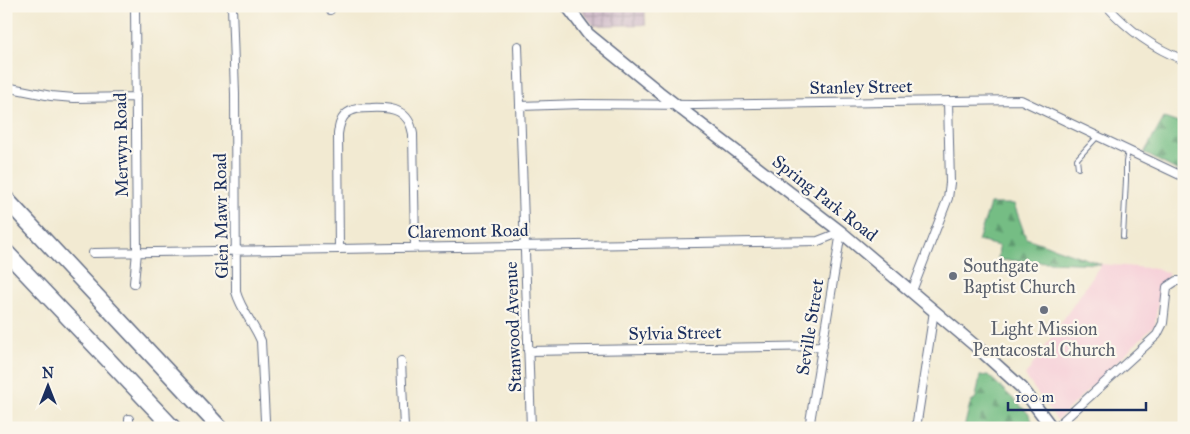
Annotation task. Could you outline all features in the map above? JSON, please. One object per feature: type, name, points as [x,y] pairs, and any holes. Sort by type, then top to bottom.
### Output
[{"type":"highway","points":[[6,199],[220,428]]},
{"type":"highway","points":[[6,252],[173,428]]},
{"type":"main road","name":"Spring Park Road","points":[[567,6],[588,34],[841,232],[912,291],[1022,388],[1054,428]]},
{"type":"street","name":"Merwyn Road","points":[[134,282],[138,252],[135,6]]},
{"type":"street","name":"Glen Mawr Road","points":[[232,6],[235,94],[236,292],[241,305],[256,330],[262,348],[265,420]]},
{"type":"street","points":[[1107,6],[1132,32],[1146,42],[1184,60]]},
{"type":"street","name":"Stanwood Avenue","points":[[518,46],[531,428]]},
{"type":"street","points":[[6,87],[51,96],[74,98],[136,97]]},
{"type":"street","name":"Stanley Street","points":[[520,106],[1021,100],[1184,177]]},
{"type":"street","points":[[912,291],[948,198],[950,183],[948,101]]},
{"type":"street","points":[[339,249],[338,134],[340,124],[344,116],[350,111],[376,107],[389,107],[399,111],[412,125],[414,134],[415,247]]},
{"type":"street","name":"Claremont Road","points":[[93,253],[818,241],[841,232]]},
{"type":"street","name":"Seville Street","points":[[809,428],[841,232]]},
{"type":"street","points":[[1054,428],[1157,335],[1163,323],[1167,287],[1176,281],[1184,281]]},
{"type":"street","points":[[916,428],[934,311]]},
{"type":"street","name":"Sylvia Street","points":[[528,351],[822,346]]},
{"type":"street","points":[[401,361],[404,428]]},
{"type":"street","points":[[129,419],[129,428]]},
{"type":"lane","points":[[1078,168],[1078,159],[1098,136]]},
{"type":"lane","points":[[1123,237],[1128,150]]},
{"type":"shaded area","points":[[578,6],[645,6],[646,25],[594,26]]},
{"type":"shaded area","points":[[1101,264],[1159,269],[1169,274],[1160,287],[1155,325],[1057,420],[1025,376]]},
{"type":"green space","points":[[1164,118],[1184,125],[1184,174],[1144,153]]},
{"type":"green space","points":[[990,204],[1014,204],[1026,238],[1101,264],[998,260],[999,246],[978,241]]},
{"type":"green space","points":[[988,375],[1028,413],[1036,428],[964,428],[970,404],[976,397],[980,376]]},
{"type":"place","name":"Southgate Baptist Church","points":[[953,276]]},
{"type":"place","name":"Light Mission Pentacostal Church","points":[[1044,310]]}]
